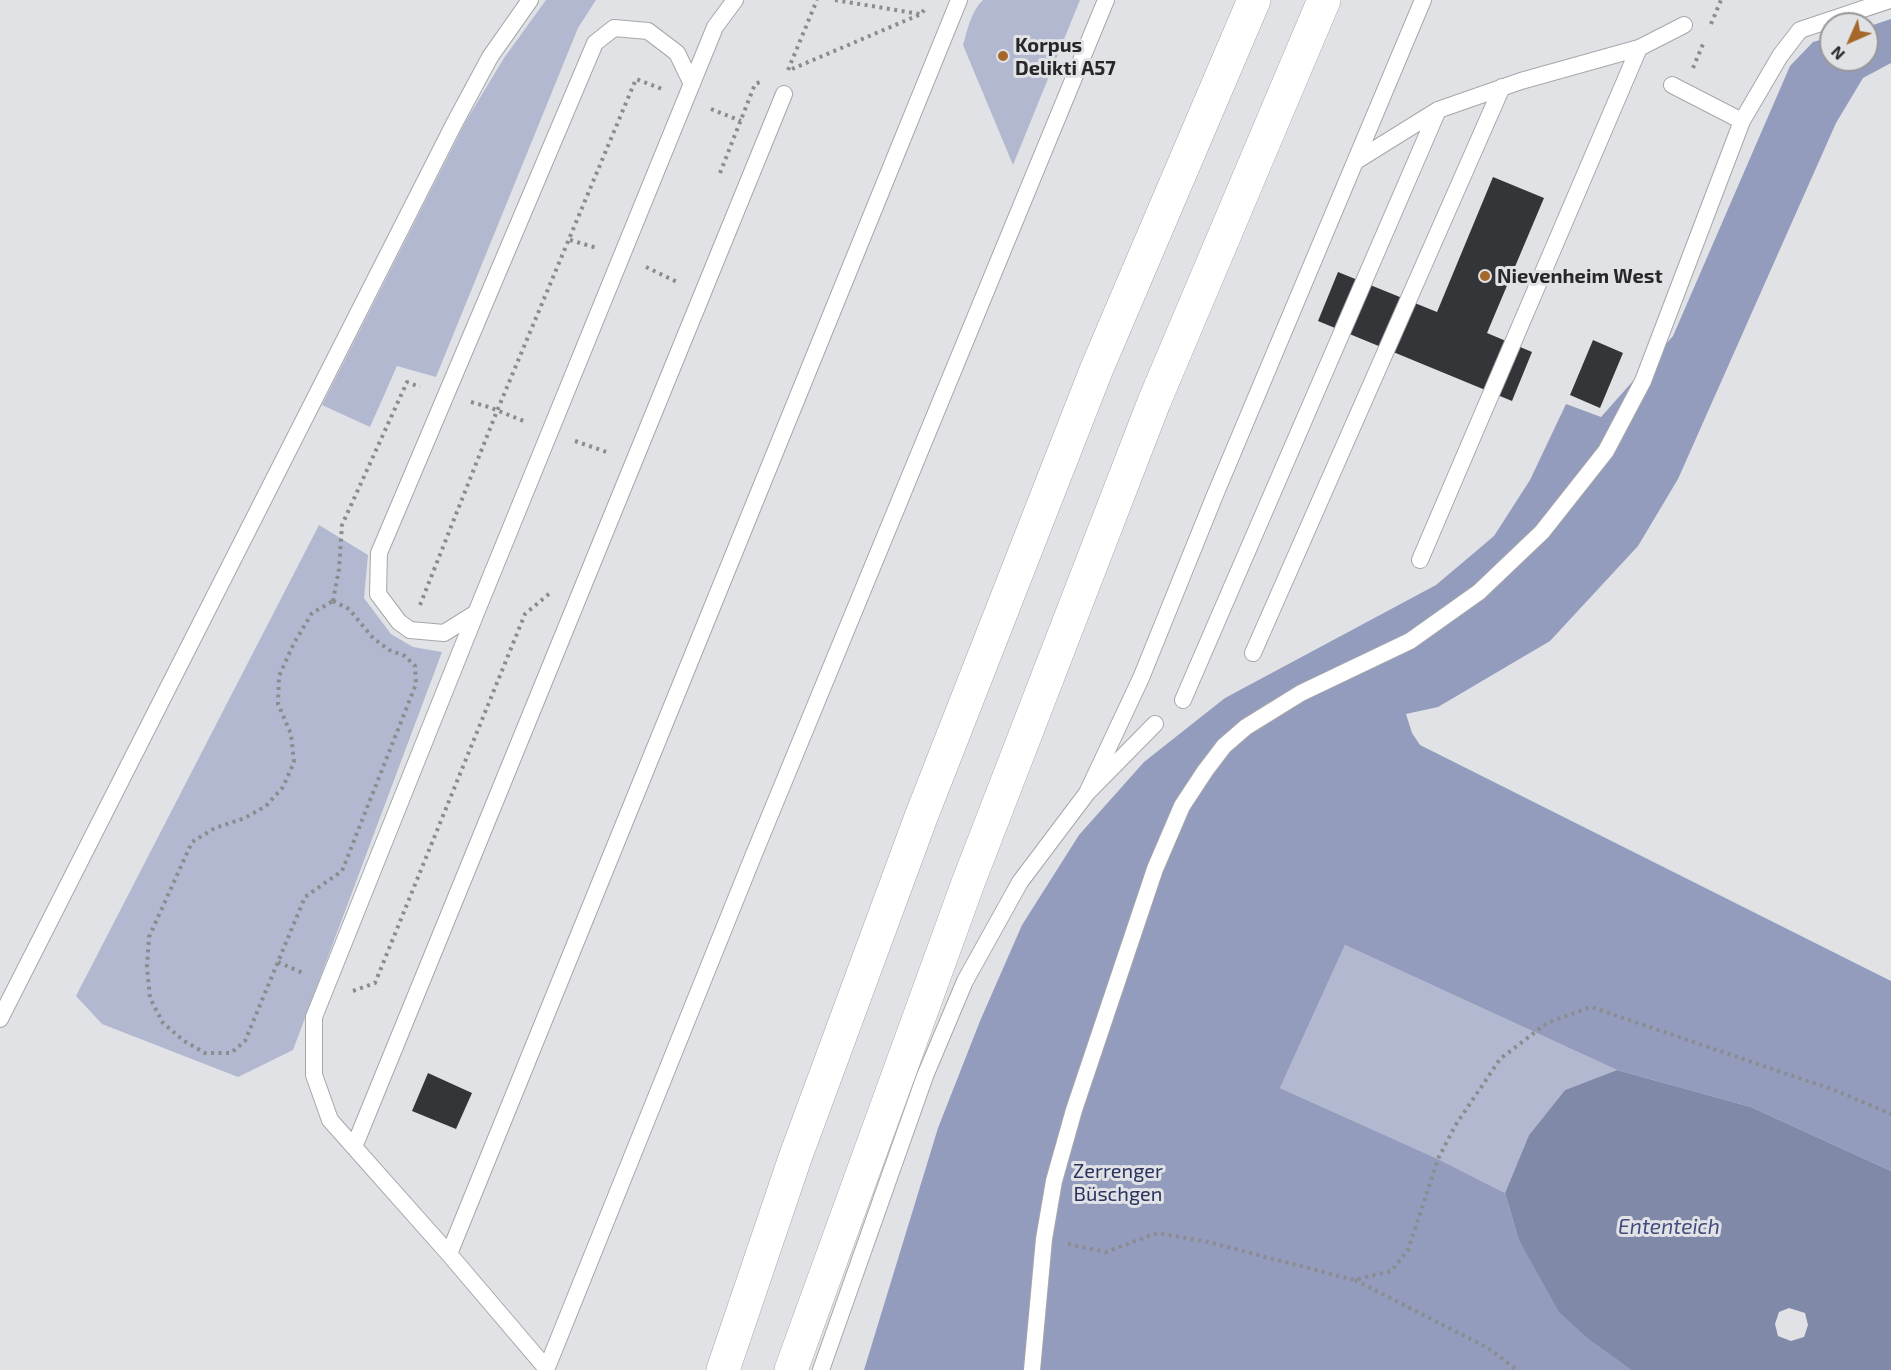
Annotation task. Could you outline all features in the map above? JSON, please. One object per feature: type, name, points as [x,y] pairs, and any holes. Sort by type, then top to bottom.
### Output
[{"type":"highway","points":[[723,1370],[795,1158],[921,818],[1097,368],[1254,0]]},
{"type":"highway","points":[[791,1370],[968,883],[1136,447],[1324,0]]},
{"type":"lane","points":[[0,1019],[448,135],[490,57],[530,0]]},
{"type":"lane","points":[[735,0],[715,27],[314,1017],[314,1075],[330,1120],[449,1254],[546,1369],[758,843],[1106,0]]},
{"type":"lane","points":[[449,1254],[959,0]]},
{"type":"lane","points":[[1087,793],[1141,678],[1215,495],[1424,0]]},
{"type":"lane","points":[[1032,1370],[1044,1239],[1054,1181],[1074,1110],[1155,869],[1182,806],[1211,762],[1224,746],[1246,727],[1301,693],[1410,641],[1479,592],[1542,532],[1606,451],[1643,381],[1742,121],[1780,56],[1800,30],[1890,0]]},
{"type":"lane","points":[[1356,161],[1438,110],[1502,87],[1639,48],[1684,25]]},
{"type":"lane","points":[[476,613],[444,633],[410,630],[399,622],[378,594],[379,553],[595,43],[614,28],[648,32],[677,53],[689,91]]},
{"type":"lane","points":[[1420,560],[1639,48]]},
{"type":"lane","points":[[1672,85],[1742,121]]},
{"type":"lane","points":[[1253,653],[1502,87]]},
{"type":"lane","points":[[354,1147],[784,94]]},
{"type":"lane","points":[[1184,700],[1438,110]]},
{"type":"lane","points":[[821,1370],[925,1076],[965,981],[1020,882],[1087,793],[1155,724]]},
{"type":"path","points":[[784,94],[788,70],[817,0]]},
{"type":"path","points":[[835,0],[921,14]]},
{"type":"path","points":[[788,70],[921,14],[927,7]]},
{"type":"path","points":[[399,655],[497,411],[636,80],[689,91],[741,121]]},
{"type":"path","points":[[719,174],[755,84],[766,80]]},
{"type":"path","points":[[677,282],[681,271]]},
{"type":"path","points":[[333,601],[349,609],[372,638],[389,650],[405,656],[415,666],[416,684],[342,870],[305,897],[245,1041],[231,1053],[205,1053],[184,1041],[163,1023],[150,998],[147,967],[149,937],[192,842],[215,828],[245,818],[266,806],[283,787],[294,762],[291,734],[278,704],[279,676],[294,643],[312,613],[333,601],[339,569],[342,525],[407,382],[497,411],[608,454],[613,443]]},
{"type":"path","points":[[278,962],[350,993],[375,983],[525,614],[549,596],[553,585]]},
{"type":"path","points":[[1354,1280],[1391,1271],[1408,1250],[1438,1159],[1455,1126],[1500,1059],[1547,1023],[1591,1006],[1834,1090],[1891,1114]]},
{"type":"path","points":[[1044,1239],[1106,1252],[1157,1233],[1208,1242],[1354,1280],[1488,1348],[1517,1370]]},
{"type":"shaded area","points":[[546,0],[596,0],[578,28],[436,377],[397,366],[370,427],[322,405],[466,121],[504,58]]},
{"type":"shaded area","points":[[983,0],[1080,0],[1013,165],[963,45],[972,15]]},
{"type":"shaded area","points":[[319,525],[368,555],[364,598],[391,634],[413,647],[442,652],[293,1050],[238,1077],[102,1024],[76,996]]},
{"type":"shaded area","points":[[1345,945],[1617,1070],[1565,1090],[1529,1135],[1505,1193],[1438,1159],[1280,1088]]},
{"type":"green space","name":"Zerrenger Büschgen","points":[[1891,19],[1891,63],[1879,69],[1879,23]]},
{"type":"green space","name":"Zerrenger Büschgen","points":[[1819,40],[1819,72],[1874,72],[1863,78],[1836,123],[1678,479],[1638,546],[1550,641],[1438,707],[1406,714],[1412,733],[1420,745],[1891,981],[1891,1171],[1751,1107],[1617,1070],[1345,945],[1280,1088],[1438,1159],[1505,1193],[1518,1238],[1592,1342],[1631,1370],[864,1370],[938,1128],[980,1021],[1022,925],[1079,835],[1144,762],[1225,698],[1436,585],[1494,536],[1530,480],[1566,404],[1601,417],[1673,336],[1790,66],[1813,42]]},
{"type":"water","name":"Ententeich","points":[[1617,1070],[1751,1107],[1891,1171],[1891,1370],[1631,1370],[1592,1342],[1559,1312],[1518,1238],[1505,1193],[1529,1135],[1565,1090]],"holes":[[[1789,1308],[1805,1313],[1808,1325],[1804,1337],[1791,1341],[1778,1336],[1775,1324],[1779,1312]]]},
{"type":"building","points":[[1493,177],[1544,198],[1487,333],[1532,352],[1512,401],[1318,321],[1338,272],[1437,312]]},
{"type":"building","points":[[1593,340],[1623,353],[1600,408],[1570,395]]},
{"type":"building","points":[[428,1073],[472,1093],[456,1129],[412,1111]]},
{"type":"place","name":"Korpus Delikti A57","points":[[1003,56]]},
{"type":"place","name":"Nievenheim West","points":[[1485,276]]}]
